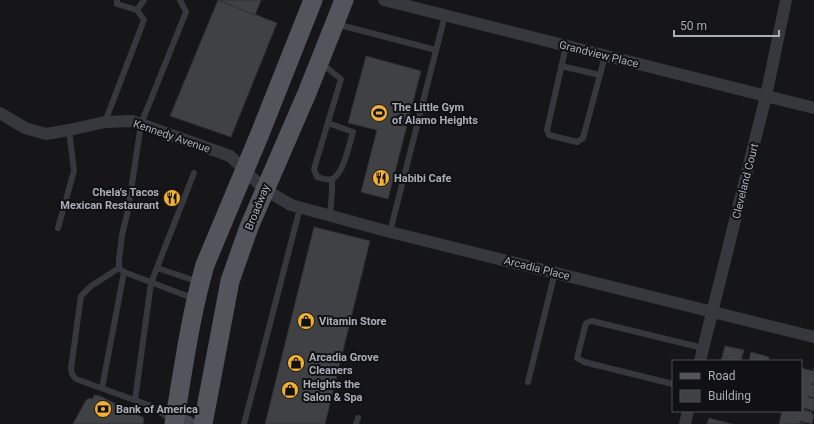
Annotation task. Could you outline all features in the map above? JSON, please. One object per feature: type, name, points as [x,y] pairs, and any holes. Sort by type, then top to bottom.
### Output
[{"type":"main road","points":[[178,423],[186,349],[205,265],[313,0]]},
{"type":"main road","name":"Broadway","points":[[203,424],[214,357],[230,281],[264,189],[344,0]]},
{"type":"street","name":"Grandview Place","points":[[384,0],[814,108]]},
{"type":"street","name":"Cleveland Court","points":[[700,360],[766,96],[786,0]]},
{"type":"street","name":"Kennedy Avenue","points":[[0,113],[25,128],[46,134],[106,122],[132,121],[230,156],[264,189]]},
{"type":"street","name":"Arcadia Place","points":[[264,189],[291,205],[300,208],[390,232],[814,337]]},
{"type":"street","points":[[684,424],[688,412]]},
{"type":"lane","points":[[106,122],[144,20],[137,10],[117,4],[117,0]]},
{"type":"lane","points":[[137,10],[144,0]]},
{"type":"lane","points":[[102,388],[122,270],[118,260],[128,210],[141,124],[186,12],[180,0]]},
{"type":"lane","points":[[390,232],[445,15]]},
{"type":"lane","points":[[335,24],[436,50]]},
{"type":"lane","points":[[566,46],[547,130],[549,135],[578,142],[583,138],[605,56]]},
{"type":"lane","points":[[319,62],[341,79],[314,169],[317,177],[323,179],[332,179],[340,172],[353,132],[328,123]]},
{"type":"lane","points":[[561,66],[600,75]]},
{"type":"lane","points":[[58,228],[74,171],[69,130]]},
{"type":"lane","points":[[135,400],[151,283],[194,173]]},
{"type":"lane","points":[[330,216],[332,179]]},
{"type":"lane","points":[[244,424],[300,208]]},
{"type":"lane","points":[[157,268],[198,291]]},
{"type":"lane","points":[[122,270],[151,283],[198,291]]},
{"type":"lane","points":[[122,270],[91,286],[81,296],[71,368],[72,374],[76,379],[151,406],[178,423]]},
{"type":"lane","points":[[528,382],[555,272]]},
{"type":"lane","points":[[670,384],[584,362],[577,358],[586,323],[592,322],[703,348]]},
{"type":"building","points":[[218,0],[277,23],[231,137],[170,116]]},
{"type":"building","points":[[218,0],[261,0],[255,15]]},
{"type":"building","points":[[366,56],[421,71],[388,199],[361,192],[377,130],[348,123]]},
{"type":"building","points":[[314,227],[370,241],[325,424],[265,424]]},
{"type":"building","points":[[725,346],[744,350],[741,360],[721,360]]},
{"type":"building","points":[[751,352],[769,357],[768,360],[749,360]]},
{"type":"building","points":[[802,368],[813,371],[814,368],[814,384],[811,384],[814,385],[814,398],[808,397],[814,399],[814,411],[804,408],[804,410],[812,412],[814,415],[812,424],[800,421],[800,423],[805,424],[779,424],[782,412],[802,412]]},
{"type":"building","name":"Bank of America","points":[[94,395],[100,396],[144,418],[143,424],[73,424],[86,400],[90,398],[93,399]]},
{"type":"building","points":[[709,418],[732,424],[707,424]]},
{"type":"place","name":"The Little Gym of Alamo Heights","points":[[379,113]]},
{"type":"place","name":"Habibi Cafe","points":[[381,178]]},
{"type":"place","name":"Chela's Tacos Mexican Restaurant","points":[[172,198]]},
{"type":"place","name":"Vitamin Store","points":[[306,321]]},
{"type":"place","name":"Arcadia Grove Cleaners","points":[[296,363]]},
{"type":"place","name":"Heights the Salon & Spa","points":[[290,390]]},
{"type":"place","name":"Bank of America","points":[[103,409]]}]
